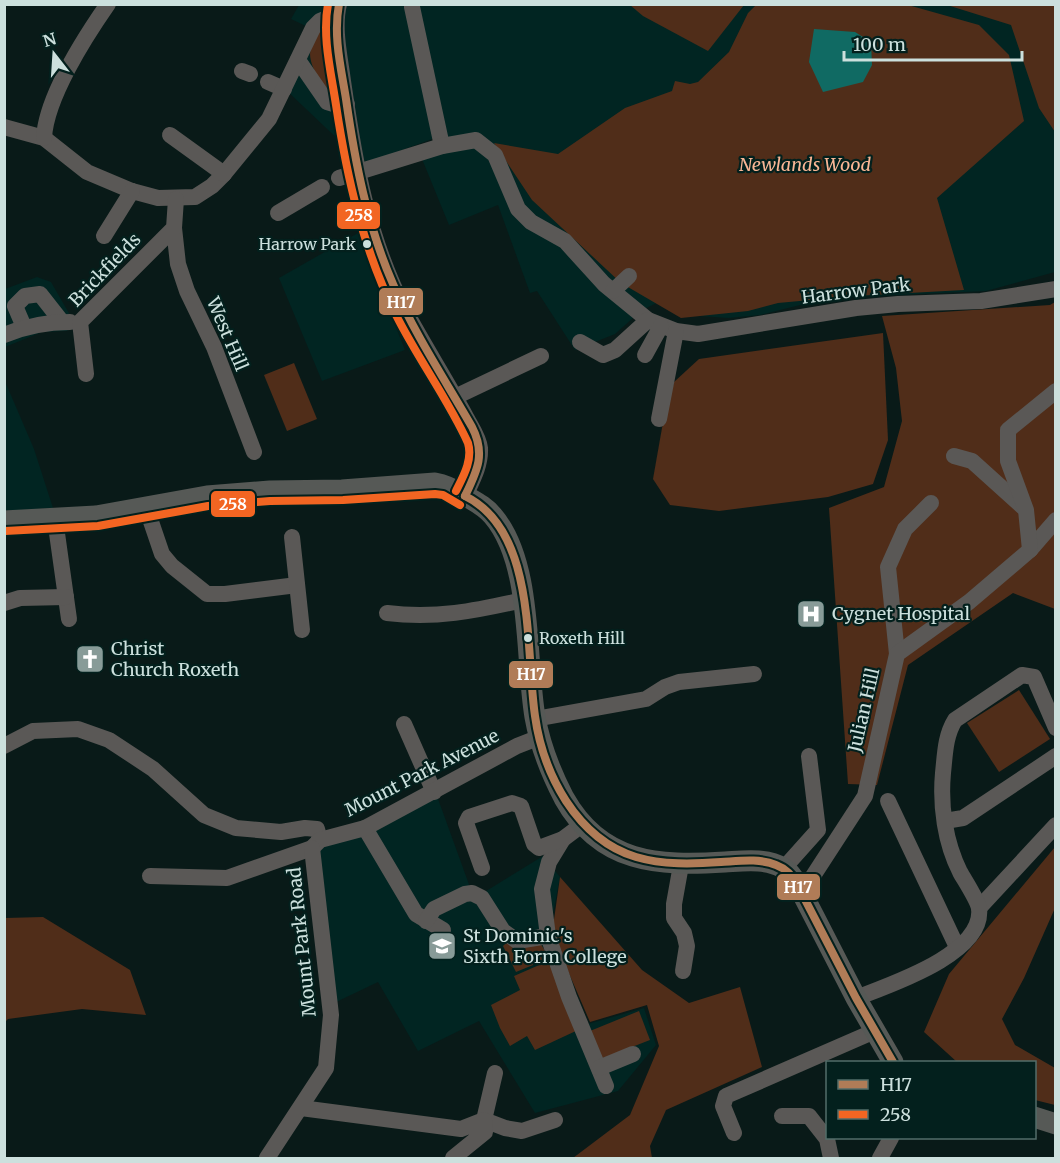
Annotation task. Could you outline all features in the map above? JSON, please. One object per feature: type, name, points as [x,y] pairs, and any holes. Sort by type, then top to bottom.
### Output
[{"type":"main road","points":[[4,521],[96,516],[207,496],[435,483],[447,485],[479,503],[502,530],[516,565],[523,600],[537,728],[550,767],[565,799],[583,824],[596,837],[619,851],[644,860],[681,865],[768,862],[784,868],[802,892],[856,998],[892,1061]]},
{"type":"main road","points":[[1036,1117],[1056,1124]]},
{"type":"street","points":[[44,138],[45,126],[68,71],[108,4]]},
{"type":"street","points":[[412,7],[442,146]]},
{"type":"street","points":[[4,127],[44,138],[87,172],[132,191],[158,198],[195,197],[212,186],[224,174],[269,118],[313,27],[338,9]]},
{"type":"street","points":[[338,9],[338,42],[357,173],[368,218],[382,259],[406,312],[455,397],[480,447],[478,466],[465,495]]},
{"type":"street","points":[[298,60],[327,102],[337,105],[347,104]]},
{"type":"street","points":[[268,82],[284,89]]},
{"type":"street","points":[[170,135],[224,174]]},
{"type":"street","points":[[339,178],[442,146],[476,140],[495,155],[518,209],[531,222],[566,241],[613,291],[662,326]]},
{"type":"street","points":[[278,213],[322,187]]},
{"type":"street","points":[[104,236],[132,191]]},
{"type":"street","points":[[174,228],[176,199]]},
{"type":"street","name":"Brickfields","points":[[86,374],[80,322],[174,228]]},
{"type":"street","name":"West Hill","points":[[174,228],[178,264],[187,291],[214,347],[254,452]]},
{"type":"street","points":[[613,291],[629,276]]},
{"type":"street","name":"Harrow Park","points":[[662,326],[698,334],[856,308],[981,301],[1055,290]]},
{"type":"street","points":[[24,327],[15,306],[25,296],[40,294],[62,322]]},
{"type":"street","points":[[4,335],[24,327],[80,322]]},
{"type":"street","points":[[580,342],[603,355],[662,326]]},
{"type":"street","points":[[645,355],[662,326]]},
{"type":"street","points":[[659,419],[662,326]]},
{"type":"street","points":[[455,397],[541,356]]},
{"type":"street","points":[[1030,550],[1026,510],[1008,461],[1008,430],[1056,391]]},
{"type":"street","points":[[954,456],[972,461],[1026,510]]},
{"type":"street","points":[[897,654],[888,567],[905,529],[931,503]]},
{"type":"street","points":[[146,507],[162,554],[172,566],[207,594],[297,585]]},
{"type":"street","points":[[55,519],[69,619]]},
{"type":"street","name":"Julian Hill","points":[[802,892],[865,796],[897,654],[969,602],[1030,550],[1056,520]]},
{"type":"street","points":[[292,537],[302,630]]},
{"type":"street","points":[[4,603],[20,598],[66,597]]},
{"type":"street","points":[[387,613],[420,616],[457,614],[523,600]]},
{"type":"street","name":"Mount Park Avenue","points":[[150,876],[226,878],[365,828],[517,746],[537,728],[646,699],[664,687],[679,682],[754,674]]},
{"type":"street","points":[[979,908],[958,868],[947,838],[942,787],[948,730],[954,720],[1022,675],[1034,677],[1056,728]]},
{"type":"street","points":[[404,724],[434,792]]},
{"type":"street","points":[[4,746],[33,731],[78,729],[109,740],[153,769],[204,815],[236,828],[281,832],[305,828],[317,830],[316,844]]},
{"type":"street","points":[[784,868],[818,830],[809,756]]},
{"type":"street","points":[[945,821],[963,818],[1056,756]]},
{"type":"street","points":[[888,801],[957,947]]},
{"type":"street","points":[[482,868],[466,823],[469,818],[512,803],[520,807],[534,844],[539,848],[563,839],[583,824]]},
{"type":"street","points":[[856,998],[899,982],[941,962],[972,934],[979,908],[1056,825]]},
{"type":"street","points":[[365,828],[391,869],[411,907],[420,918],[442,930]]},
{"type":"street","points":[[563,839],[549,862],[542,888],[548,936],[569,997],[606,1086]]},
{"type":"street","name":"Mount Park Road","points":[[267,1158],[326,1068],[331,1015],[316,844]]},
{"type":"street","points":[[681,865],[674,904],[674,918],[684,933],[687,946],[683,971]]},
{"type":"street","points":[[426,921],[434,909],[472,893],[482,898],[503,931],[516,941],[548,936]]},
{"type":"street","points":[[734,1133],[723,1106],[726,1096],[875,1031]]},
{"type":"street","points":[[599,1068],[633,1054]]},
{"type":"street","points":[[453,1158],[485,1132],[484,1120],[495,1073]]},
{"type":"street","points":[[301,1108],[461,1129],[484,1120],[505,1128],[522,1131],[555,1120]]},
{"type":"street","points":[[782,1116],[809,1116],[826,1138]]},
{"type":"street","points":[[827,1139],[831,1158]]},
{"type":"street","points":[[880,1158],[890,1139]]},
{"type":"shaded area","points":[[299,5],[1055,5],[1055,272],[986,291],[820,300],[760,315],[728,318],[685,315],[659,302],[642,310],[615,334],[575,350],[537,291],[530,293],[498,205],[449,225],[422,159],[443,135],[364,164],[285,89],[310,28],[291,19]]},
{"type":"shaded area","points":[[358,233],[405,350],[322,381],[279,278]]},
{"type":"shaded area","points":[[37,277],[51,282],[74,322],[67,331],[42,332],[5,347],[5,289]]},
{"type":"shaded area","points":[[4,379],[34,449],[53,508],[5,511]]},
{"type":"shaded area","name":"St Dominic's Sixth Form College","points":[[437,796],[471,890],[483,893],[543,856],[560,877],[550,930],[588,1024],[644,1008],[656,1045],[618,1091],[535,1113],[479,1021],[418,1051],[378,982],[332,1004],[318,850]]},
{"type":"green space","name":"Newlands Wood","points":[[757,4],[908,5],[979,25],[1009,55],[1024,121],[937,198],[964,290],[778,303],[748,311],[681,318],[621,283],[532,200],[494,143],[558,154],[625,108],[672,91],[675,81],[690,84],[698,82],[729,52],[748,13]]},
{"type":"green space","points":[[630,5],[744,5],[708,51],[643,16]]},
{"type":"green space","points":[[947,5],[1055,5],[1055,132],[1039,108],[1011,25]]},
{"type":"green space","points":[[324,30],[335,93],[320,80],[311,60],[312,46],[320,31]]},
{"type":"green space","points":[[1055,302],[1055,609],[1013,593],[908,665],[877,785],[848,784],[829,508],[884,487],[902,421],[896,368],[882,316],[1050,305]]},
{"type":"green space","points":[[883,333],[888,440],[873,484],[828,497],[719,511],[670,505],[653,479],[662,428],[674,382],[699,359]]},
{"type":"green space","points":[[294,363],[317,419],[287,431],[264,375]]},
{"type":"green space","points":[[1019,690],[1050,739],[999,772],[967,723]]},
{"type":"green space","points":[[1055,847],[1055,908],[1024,978],[1002,1019],[1015,1045],[1055,1068],[1055,1105],[1036,1100],[1036,1061],[956,1061],[924,1032],[949,974]]},
{"type":"green space","points":[[560,877],[642,970],[689,1003],[740,987],[762,1067],[666,1110],[650,1146],[652,1158],[573,1158],[630,1115],[659,1046],[647,1005],[590,1022],[552,934]]},
{"type":"green space","points":[[43,917],[130,970],[146,1015],[82,1009],[8,1019],[5,1022],[5,918]]},
{"type":"green space","points":[[536,937],[550,958],[516,972],[503,946],[508,941]]},
{"type":"green space","points":[[553,959],[578,1030],[535,1050],[527,1036],[510,1046],[491,1005],[520,990],[514,976]]},
{"type":"green space","points":[[639,1011],[650,1040],[601,1059],[590,1031]]},
{"type":"water","points":[[814,29],[855,32],[871,42],[872,65],[863,82],[823,92],[809,62]]},
{"type":"transit line","name":"258","points":[[328,4],[326,29],[330,67],[345,159],[358,213],[384,290],[468,443],[468,462],[456,491]]},
{"type":"transit line","name":"H17","points":[[339,4],[337,40],[340,64],[353,146],[376,239],[410,320],[476,437],[478,462],[465,496]]},
{"type":"transit line","name":"258","points":[[5,531],[98,526],[208,506],[270,501],[343,500],[435,494],[443,495],[460,505]]},
{"type":"transit line","name":"H17","points":[[465,496],[488,513],[505,536],[516,563],[523,594],[539,738],[555,781],[573,811],[605,842],[636,857],[678,863],[756,861],[769,863],[786,871],[796,882],[856,998],[892,1061]]},
{"type":"place","name":"Harrow Park","points":[[367,244]]},
{"type":"place","name":"Cygnet Hospital","points":[[811,614]]},
{"type":"place","name":"Roxeth Hill","points":[[528,638]]},
{"type":"place","name":"Christ Church Roxeth","points":[[90,659]]},
{"type":"place","name":"St Dominic's Sixth Form College","points":[[442,946]]}]
